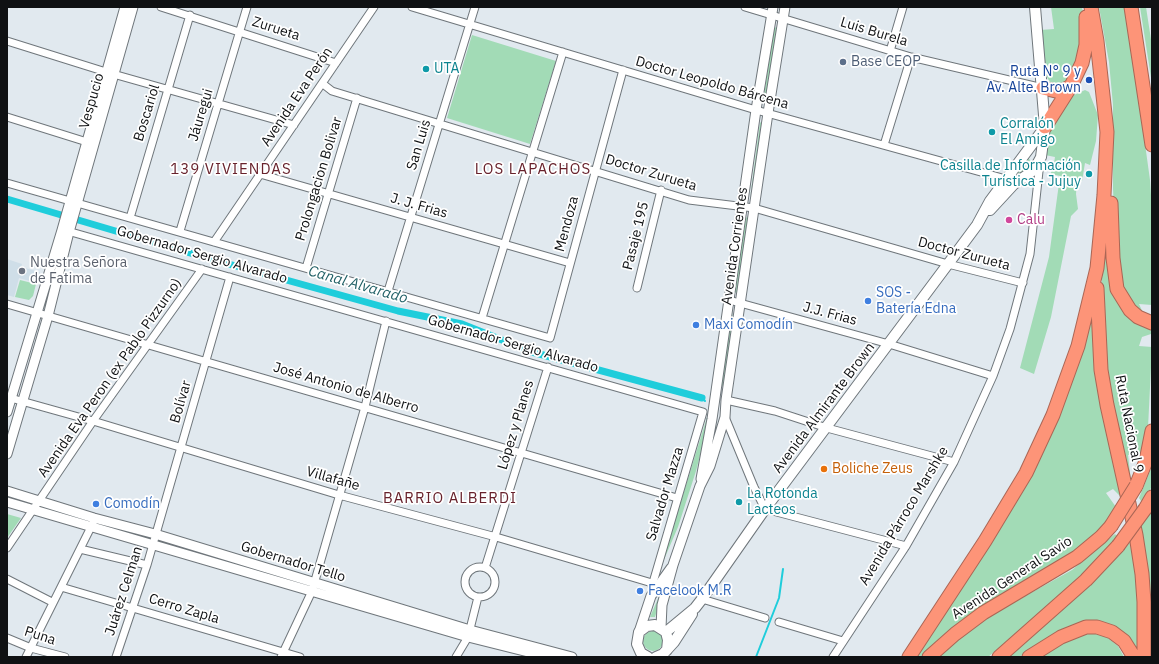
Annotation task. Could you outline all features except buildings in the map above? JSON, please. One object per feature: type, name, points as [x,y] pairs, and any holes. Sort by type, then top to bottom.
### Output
[{"type":"highway","points":[[1042,131],[1072,86],[1082,63],[1086,45],[1087,22],[1084,7]]},
{"type":"highway","points":[[1091,7],[1097,42],[1110,151],[1112,247],[1116,282],[1119,293],[1128,308],[1138,317],[1152,323]]},
{"type":"highway","points":[[1131,7],[1152,145]]},
{"type":"highway","points":[[1040,87],[1055,92],[1060,92],[1072,86]]},
{"type":"highway","points":[[909,657],[1014,495],[1043,440],[1069,373],[1087,312],[1097,268],[1104,195],[1107,132]]},
{"type":"highway","name":"Ruta Nacional 9","points":[[1097,268],[1101,370],[1107,406],[1136,535],[1142,574],[1144,602],[1144,657]]},
{"type":"highway","name":"Avenida General Savio","points":[[929,657],[955,634],[983,613],[1060,568],[1084,552],[1110,526],[1136,486],[1146,461],[1152,431]]},
{"type":"highway","points":[[999,657],[1086,580],[1118,546],[1152,497]]},
{"type":"highway","points":[[1029,657],[1060,637],[1086,627],[1097,627],[1112,632],[1124,641],[1134,657]]},
{"type":"main road","name":"Avenida Párroco Marshke","points":[[1028,7],[1040,87]]},
{"type":"main road","name":"Avenida Párroco Marshke","points":[[1035,7],[1042,131],[1038,161]]},
{"type":"main road","points":[[977,224],[990,201],[1042,131]]},
{"type":"main road","points":[[977,224],[1014,184],[1034,170],[1038,161],[1030,158],[1024,158],[1020,161]]},
{"type":"main road","name":"Avenida Almirante Brown","points":[[694,608],[702,599],[765,509],[827,428],[977,224]]},
{"type":"main road","points":[[663,630],[694,608]]},
{"type":"main road","points":[[662,654],[681,632],[694,608]]},
{"type":"main road","points":[[632,657],[637,644],[639,632],[647,626],[655,625],[663,630],[668,640],[662,654]]},
{"type":"main road","points":[[637,644],[641,653],[648,657]]},
{"type":"street","name":"Vespucio","points":[[74,202],[111,73],[125,7]]},
{"type":"street","name":"Vespucio","points":[[74,202],[87,142],[133,7]]},
{"type":"street","name":"Zurueta","points":[[161,7],[190,15],[336,63]]},
{"type":"street","name":"Jáuregui","points":[[180,231],[247,7]]},
{"type":"street","name":"Avenida Eva Perón","points":[[214,242],[374,7]]},
{"type":"street","name":"Doctor Leopoldo Bárcena","points":[[412,7],[756,110],[1006,179]]},
{"type":"street","name":"San Luis","points":[[388,292],[475,7]]},
{"type":"street","name":"Luis Burela","points":[[745,7],[773,11],[784,18],[911,57],[1040,87]]},
{"type":"street","name":"Avenida Corrientes","points":[[663,630],[662,605],[673,565],[700,486],[710,466],[725,417],[726,400],[754,208],[785,7]]},
{"type":"street","points":[[890,51],[902,7]]},
{"type":"street","name":"Avenida Corrientes","points":[[700,486],[713,408],[756,110],[773,11]]},
{"type":"street","name":"Boscariol","points":[[130,218],[190,15]]},
{"type":"street","points":[[7,41],[111,73],[294,125]]},
{"type":"street","points":[[482,318],[562,52]]},
{"type":"street","points":[[884,145],[911,57]]},
{"type":"street","name":"Mendoza","points":[[550,338],[623,70]]},
{"type":"street","name":"Doctor Zurueta","points":[[323,84],[332,90],[357,98],[596,170],[689,200],[754,208],[948,264],[1023,283]]},
{"type":"street","name":"Prolongacion Bolivar","points":[[306,268],[357,98]]},
{"type":"street","points":[[7,117],[87,142]]},
{"type":"street","name":"Avenida Párroco Marshke","points":[[833,657],[906,546],[954,462],[993,376],[1010,329],[1023,283],[1033,236],[1038,161]]},
{"type":"street","name":"J. J. Frias","points":[[260,174],[570,263]]},
{"type":"street","name":"Gobernador Sergio Alvarado","points":[[7,183],[180,231],[550,338]]},
{"type":"street","name":"Pasaje 195","points":[[637,288],[661,190]]},
{"type":"street","points":[[7,454],[48,316],[66,231],[74,202]]},
{"type":"street","points":[[7,412],[9,398],[36,312],[66,231]]},
{"type":"street","name":"Gobernador Sergio Alvarado","points":[[66,231],[703,412]]},
{"type":"street","name":"Avenida Eva Peron (ex Pablo Pizzurno)","points":[[37,506],[93,421],[149,345],[202,269]]},
{"type":"street","name":"Bolívar","points":[[155,534],[182,448],[230,277]]},
{"type":"street","name":"J.J. Frias","points":[[729,300],[889,344],[993,376]]},
{"type":"street","name":"José Antonio de Alberro","points":[[7,304],[207,360],[677,498]]},
{"type":"street","points":[[283,655],[313,587],[338,495],[365,407],[386,322]]},
{"type":"street","name":"López y Planes","points":[[485,568],[548,368]]},
{"type":"street","name":"Villafañe","points":[[9,398],[93,421],[338,495],[496,537],[652,583]]},
{"type":"street","points":[[726,400],[775,411],[827,428],[954,462]]},
{"type":"street","points":[[703,412],[713,408]]},
{"type":"street","name":"Salvador Mazza","points":[[651,596],[652,583],[703,412]]},
{"type":"street","points":[[725,417],[765,509],[906,546]]},
{"type":"street","name":"Gobernador Tello","points":[[7,491],[37,506]]},
{"type":"street","name":"Gobernador Tello","points":[[7,502],[37,506],[93,522],[153,544],[313,587],[548,657]]},
{"type":"street","points":[[7,548],[37,506]]},
{"type":"street","points":[[26,657],[93,522]]},
{"type":"street","name":"Gobernador Tello","points":[[93,522],[155,534],[313,587]]},
{"type":"street","name":"Juárez Celman","points":[[116,657],[147,565],[155,534]]},
{"type":"street","points":[[80,549],[147,565]]},
{"type":"street","name":"Avenida Corrientes","points":[[639,632],[651,596],[673,565]]},
{"type":"street","points":[[475,568],[485,568],[493,574],[495,578],[494,588],[488,596],[478,597],[473,596],[466,588],[466,578],[475,568]]},
{"type":"street","points":[[7,579],[52,602]]},
{"type":"street","name":"Cerro Zapla","points":[[61,587],[132,607],[283,655],[300,657]]},
{"type":"street","points":[[456,657],[469,633],[478,597]]},
{"type":"street","points":[[702,599],[765,618]]},
{"type":"street","points":[[779,622],[843,641]]},
{"type":"street","name":"Gobernador Tello","points":[[469,633],[572,657]]},
{"type":"street","name":"Puna","points":[[7,638],[31,648],[65,657]]},
{"type":"shaded area","points":[[7,259],[22,264],[21,267],[40,272],[37,283],[19,278],[14,297],[7,295]]},
{"type":"green space","points":[[1051,7],[1082,7],[1085,25],[1077,63],[1064,88],[1054,89],[1044,72],[1040,30],[1054,29]]},
{"type":"green space","points":[[1099,7],[1126,7],[1150,180],[1152,210],[1152,305],[1139,304],[1145,317],[1123,297],[1116,254],[1113,189],[1113,105],[1109,62]]},
{"type":"green space","points":[[1140,7],[1146,7],[1152,46],[1152,84]]},
{"type":"green space","points":[[777,27],[765,103],[764,103],[774,28]]},
{"type":"green space","points":[[472,35],[556,61],[530,144],[447,118]]},
{"type":"green space","points":[[1085,90],[1089,92],[1098,115],[1096,141],[1090,165],[1085,163],[1082,181],[1077,180],[1076,194],[1078,209],[1071,216],[1051,317],[1034,374],[1020,368],[1049,257],[1060,176],[1051,174],[1052,164],[1054,163],[1055,157],[1045,155],[1047,131],[1065,108],[1072,96]]},
{"type":"green space","points":[[761,122],[761,135],[750,198],[760,123]]},
{"type":"green space","points":[[1029,159],[1033,163],[1032,166],[1007,186],[1026,160]]},
{"type":"green space","points":[[748,216],[738,291],[736,293],[734,291],[746,218]]},
{"type":"green space","points":[[1106,221],[1108,275],[1113,293],[1129,318],[1143,327],[1152,329],[1151,334],[1142,337],[1139,346],[1152,347],[1148,428],[1142,456],[1135,453],[1128,455],[1131,481],[1128,483],[1106,375],[1101,292]]},
{"type":"green space","points":[[20,280],[36,284],[33,296],[29,300],[15,297]]},
{"type":"green space","points":[[1094,299],[1103,417],[1122,492],[1120,496],[1113,489],[1106,493],[1116,507],[1108,520],[1093,536],[1076,550],[1011,588],[958,624],[920,657],[914,657],[1011,508]]},
{"type":"green space","points":[[731,311],[733,323],[723,386],[721,384]]},
{"type":"green space","points":[[708,414],[706,432],[696,471],[678,527],[660,569]]},
{"type":"green space","points":[[1152,466],[1152,486],[1143,504],[1139,498]]},
{"type":"green space","points":[[1152,510],[1152,657],[1148,657],[1139,528]]},
{"type":"green space","points":[[7,514],[21,518],[7,538]]},
{"type":"green space","points":[[1115,534],[1119,538],[1096,564],[1047,609],[988,657],[935,657],[975,624],[1072,570]]},
{"type":"green space","points":[[1131,541],[1137,585],[1138,654],[1108,627],[1045,640],[1019,657],[1007,657],[1068,605],[1122,552]]},
{"type":"green space","points":[[664,585],[655,617],[650,617]]},
{"type":"green space","points":[[653,631],[660,634],[663,641],[660,648],[653,651],[646,648],[643,641],[646,634]]},
{"type":"green space","points":[[1095,633],[1108,638],[1118,646],[1124,657],[1036,657],[1079,634]]},
{"type":"waterway","name":"Canal Alvarado","points":[[7,199],[207,258],[398,311],[462,324],[532,352],[702,398]]},
{"type":"waterway","name":"Canal Alvarado","points":[[702,398],[705,401]]},
{"type":"waterway","points":[[756,657],[779,598],[783,569]]},
{"type":"place","name":"Base CEOP","points":[[843,62]]},
{"type":"place","name":"UTA","points":[[426,69]]},
{"type":"place","name":"Ruta N° 9 y Av. Alte. Brown","points":[[1089,80]]},
{"type":"place","name":"Corralón El Amigo","points":[[992,132]]},
{"type":"place","name":"Casilla de Información Turística - Jujuy","points":[[1089,174]]},
{"type":"place","name":"Calu","points":[[1009,220]]},
{"type":"place","name":"Nuestra Señora de Fatima","points":[[22,271]]},
{"type":"place","name":"SOS - Batería Edna","points":[[868,301]]},
{"type":"place","name":"Maxi Comodín","points":[[696,325]]},
{"type":"place","name":"Boliche Zeus","points":[[824,469]]},
{"type":"place","name":"La Rotonda Lacteos","points":[[739,502]]},
{"type":"place","name":"Comodín","points":[[96,504]]},
{"type":"place","name":"Facelook M.R","points":[[640,591]]},
{"type":"district","name":"139 VIVIENDAS","points":[[231,170]]},
{"type":"district","name":"LOS LAPACHOS","points":[[533,170]]},
{"type":"district","name":"BARRIO ALBERDI","points":[[450,499]]}]
